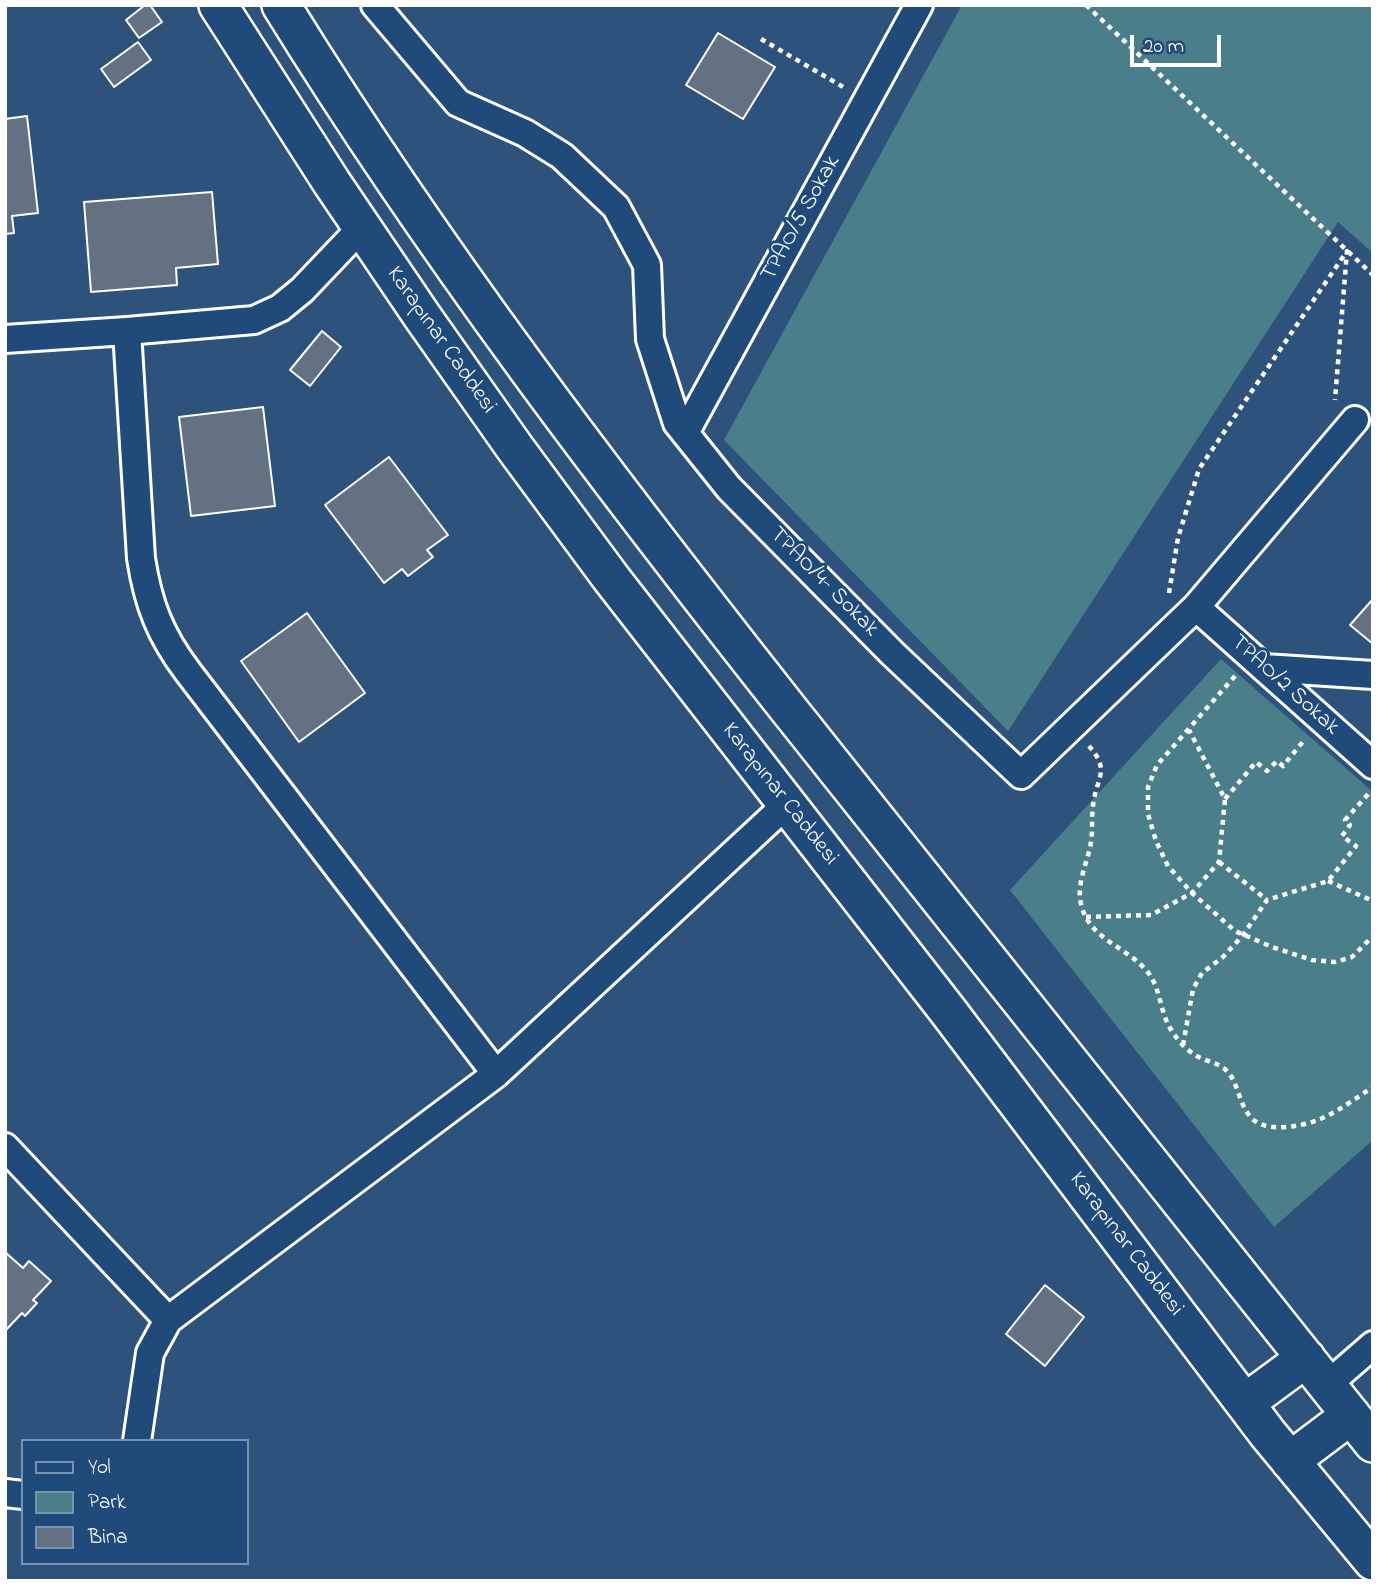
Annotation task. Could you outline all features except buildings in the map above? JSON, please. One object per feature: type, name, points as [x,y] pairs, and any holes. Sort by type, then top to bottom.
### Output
[{"type":"main road","name":"Karapınar Caddesi","points":[[218,5],[362,227],[523,459],[611,578],[948,1011],[1245,1403],[1373,1562]]},
{"type":"main road","points":[[281,5],[346,110],[436,242],[625,500],[987,961],[1373,1443]]},
{"type":"main road","points":[[1245,1403],[1316,1372]]},
{"type":"main road","points":[[1290,1461],[1351,1415]]},
{"type":"street","name":"TPAO/4- Sokak","points":[[375,5],[458,103],[525,133],[562,156],[616,207],[647,265],[650,339],[677,423],[729,488],[892,653],[1021,775],[1196,607],[1355,420]]},
{"type":"street","name":"TPAO/5 Sokak","points":[[685,433],[919,5]]},
{"type":"street","points":[[5,339],[254,320],[271,312],[302,290],[362,227]]},
{"type":"street","points":[[127,331],[141,558],[145,585],[162,634],[188,673],[496,1074]]},
{"type":"street","name":"TPAO/2 Sokak","points":[[1196,607],[1373,765]]},
{"type":"street","points":[[1258,662],[1373,675]]},
{"type":"street","points":[[137,1439],[150,1353],[168,1320],[496,1074],[787,804]]},
{"type":"street","points":[[5,1147],[168,1320]]},
{"type":"street","points":[[1316,1372],[1373,1345]]},
{"type":"path","points":[[1086,5],[1373,275]]},
{"type":"path","points":[[761,39],[867,100]]},
{"type":"path","points":[[1347,251],[1335,402],[1355,420]]},
{"type":"path","points":[[1162,639],[1178,538],[1199,469],[1347,251]]},
{"type":"path","points":[[1258,662],[1157,765],[1148,787],[1148,814],[1156,841],[1168,866],[1192,893],[1243,935],[1312,960],[1335,962],[1352,957],[1373,936]]},
{"type":"path","points":[[1225,799],[1256,762],[1267,771],[1277,761],[1283,766],[1321,719]]},
{"type":"path","points":[[1071,727],[1098,757],[1101,770],[1094,798],[1091,844],[1080,889],[1080,903],[1085,917],[1107,942],[1145,968],[1156,983],[1165,1019],[1183,1045],[1195,1055],[1221,1066],[1228,1073],[1247,1114],[1262,1125],[1275,1127],[1318,1120],[1373,1087]]},
{"type":"path","points":[[1085,917],[1150,915],[1192,893],[1219,862],[1225,799],[1189,730]]},
{"type":"path","points":[[1183,1045],[1193,989],[1202,974],[1223,957],[1243,935],[1267,901],[1328,881],[1356,846],[1342,836],[1350,825],[1345,820],[1373,789]]},
{"type":"path","points":[[1219,862],[1267,901]]},
{"type":"path","points":[[1328,881],[1373,901]]},
{"type":"green space","points":[[962,5],[1373,5],[1373,253],[1338,222],[1008,731],[724,440]]},
{"type":"green space","points":[[1221,659],[1373,792],[1373,1140],[1274,1227],[1010,890]]}]
